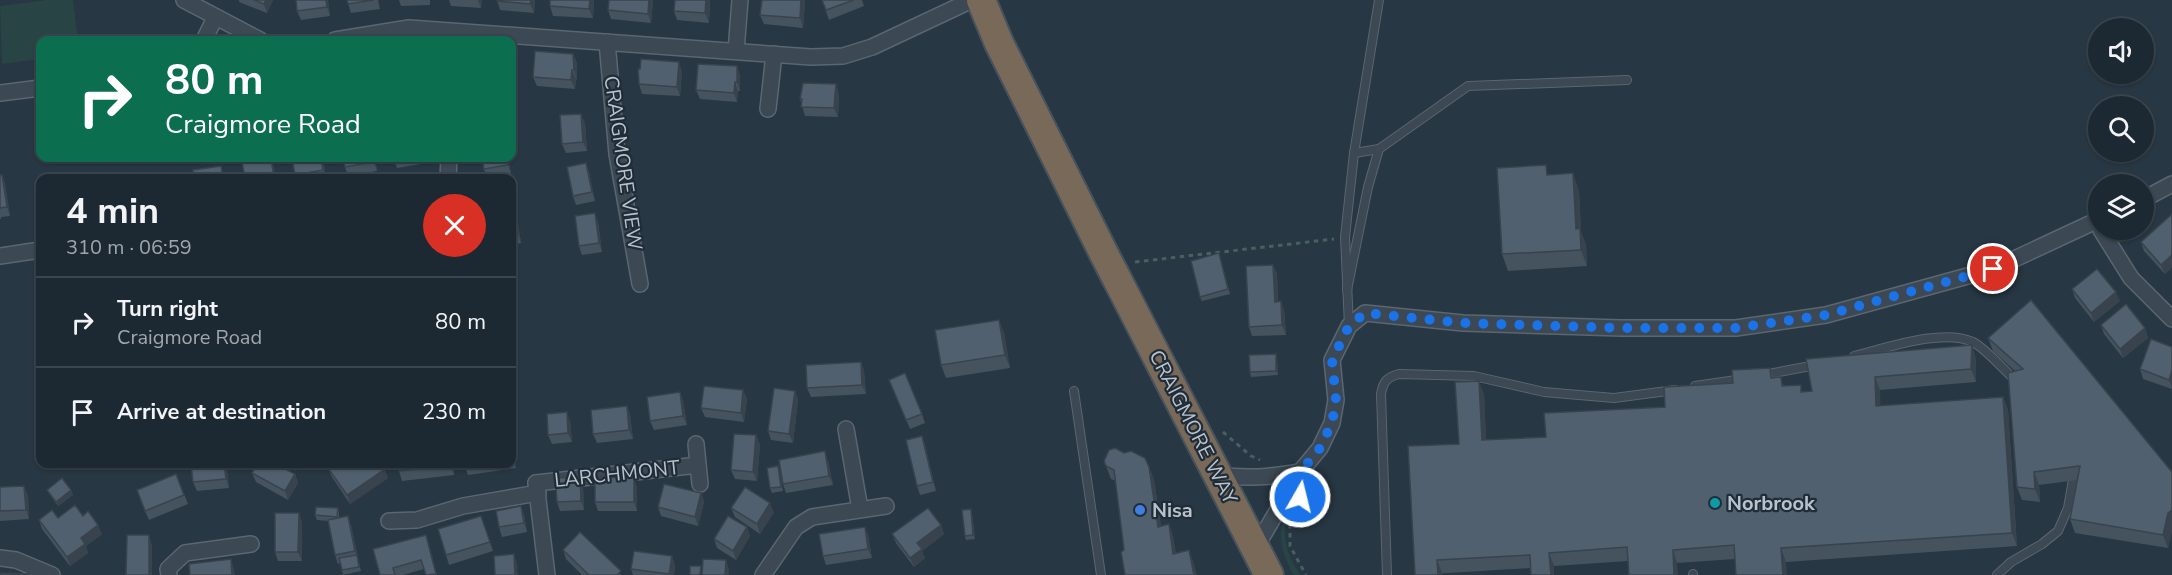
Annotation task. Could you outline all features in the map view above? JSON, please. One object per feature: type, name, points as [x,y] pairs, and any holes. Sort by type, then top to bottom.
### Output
[{"type":"highway","name":"CRAIGMORE WAY","points":[[981,0],[999,43],[1104,254],[1127,270],[1218,475],[1269,575]]},
{"type":"street","points":[[184,0],[252,36]]},
{"type":"street","points":[[736,51],[740,0]]},
{"type":"street","points":[[516,39],[843,56],[872,47],[972,0]]},
{"type":"street","points":[[206,36],[215,18]]},
{"type":"street","points":[[360,36],[409,28],[447,36]]},
{"type":"street","name":"CRAIGMORE VIEW","points":[[607,42],[617,154],[640,284]]},
{"type":"street","points":[[768,109],[774,54]]},
{"type":"street","points":[[0,93],[36,88]]},
{"type":"street","points":[[2154,194],[2172,184]]},
{"type":"street","points":[[1255,549],[1300,472],[1320,448],[1332,423],[1336,400],[1332,360],[1349,326],[1365,313],[1463,323],[1621,328],[1736,328],[1826,315],[1993,269],[2088,228]]},
{"type":"street","points":[[2108,240],[2131,278],[2172,319]]},
{"type":"street","points":[[0,256],[36,251]]},
{"type":"street","points":[[846,429],[860,509]]},
{"type":"street","name":"LARCHMONT","points":[[696,444],[700,484]]},
{"type":"street","name":"LARCHMONT","points":[[389,521],[417,520],[536,483],[698,465]]},
{"type":"street","points":[[1218,475],[1245,478],[1300,472]]},
{"type":"street","name":"LARCHMONT","points":[[536,483],[547,575]]},
{"type":"street","points":[[763,575],[796,527],[812,517],[886,506]]},
{"type":"street","points":[[168,575],[168,569],[185,553],[251,544]]},
{"type":"street","points":[[0,558],[16,560],[52,575]]},
{"type":"lane","points":[[1349,326],[1345,237],[1354,153],[1379,0]]},
{"type":"lane","points":[[1354,153],[1379,149],[1468,86],[1627,80]]},
{"type":"lane","points":[[1347,290],[1368,187],[1379,149]]},
{"type":"lane","points":[[1846,358],[1926,339],[1962,338],[1975,343],[2020,385]]},
{"type":"lane","points":[[1387,575],[1381,394],[1385,381],[1391,376],[1398,374],[1474,376],[1544,392],[1614,398],[1766,375],[1823,363]]},
{"type":"lane","points":[[1074,391],[1101,575]]},
{"type":"lane","points":[[1997,575],[2011,562],[2042,544],[2058,531],[2068,508],[2073,480]]},
{"type":"path","points":[[1127,270],[1345,237]]},
{"type":"path","points":[[1220,429],[1251,456],[1266,462]]},
{"type":"path","points":[[1292,517],[1290,546],[1306,575]]},
{"type":"green space","points":[[47,0],[73,0],[78,36],[36,36],[36,60],[2,64],[0,6]]},
{"type":"green space","points":[[1286,513],[1287,546],[1300,575],[1294,575],[1286,560],[1282,545],[1281,529]]},
{"type":"building","points":[[254,0],[266,0],[264,4]]},
{"type":"building","points":[[296,0],[326,0],[327,7],[297,11]]},
{"type":"building","points":[[347,0],[374,0],[348,4]]},
{"type":"building","points":[[497,0],[531,0],[530,4]]},
{"type":"building","points":[[550,0],[590,0],[589,9],[550,6]]},
{"type":"building","points":[[609,0],[649,0],[648,14],[608,10]]},
{"type":"building","points":[[675,0],[706,0],[705,13],[674,11]]},
{"type":"building","points":[[762,0],[801,0],[800,18],[760,15]]},
{"type":"building","points":[[822,0],[854,0],[826,10]]},
{"type":"building","points":[[535,51],[573,54],[574,70],[572,70],[571,80],[533,77]]},
{"type":"building","points":[[641,59],[679,62],[677,87],[639,84],[638,69],[640,69]]},
{"type":"building","points":[[698,64],[737,66],[734,93],[696,90]]},
{"type":"building","points":[[803,83],[836,84],[834,108],[801,107]]},
{"type":"building","points":[[581,114],[583,142],[562,144],[560,115]]},
{"type":"building","points":[[242,162],[272,162],[273,174],[244,174]]},
{"type":"building","points":[[293,162],[322,162],[323,170],[295,174]]},
{"type":"building","points":[[344,162],[374,162],[345,167]]},
{"type":"building","points":[[483,162],[508,162],[508,165],[484,169]]},
{"type":"building","points":[[586,163],[592,192],[573,196],[567,167]]},
{"type":"building","points":[[1546,165],[1547,175],[1573,173],[1576,229],[1580,228],[1581,250],[1502,254],[1497,168]]},
{"type":"building","points":[[221,166],[222,174],[194,174],[193,170]]},
{"type":"building","points":[[0,175],[2,175],[7,207],[0,208]]},
{"type":"building","points":[[595,213],[599,243],[579,246],[575,216]]},
{"type":"building","points":[[2172,214],[2172,255],[2161,265],[2141,242],[2154,240],[2154,230]]},
{"type":"building","points":[[1219,253],[1228,289],[1200,297],[1191,261]]},
{"type":"building","points":[[1273,265],[1275,302],[1281,301],[1282,325],[1249,327],[1246,266]]},
{"type":"building","points":[[2097,269],[2116,292],[2091,313],[2072,289]]},
{"type":"building","points":[[2031,300],[2172,472],[2172,510],[2168,513],[2163,535],[2070,519],[2080,466],[2034,472],[2035,489],[2017,487],[2008,373],[2023,369],[1988,338]]},
{"type":"building","points":[[2126,304],[2145,328],[2120,349],[2101,325]]},
{"type":"building","points":[[999,320],[1005,355],[941,365],[935,330]]},
{"type":"building","points":[[2151,339],[2172,347],[2172,370],[2169,380],[2140,369]]},
{"type":"building","name":"Norbrook","points":[[1972,345],[1971,369],[1875,377],[1876,406],[2003,397],[2012,533],[1781,548],[1783,575],[1736,575],[1734,545],[1673,550],[1674,575],[1629,575],[1627,547],[1549,553],[1551,575],[1531,575],[1530,555],[1437,560],[1438,575],[1415,575],[1408,446],[1459,444],[1455,382],[1479,381],[1482,440],[1546,437],[1544,413],[1665,407],[1664,387],[1733,383],[1732,370],[1770,368],[1771,378],[1781,377],[1782,386],[1801,385],[1801,392],[1812,391],[1806,359]]},
{"type":"building","points":[[1276,354],[1276,371],[1250,372],[1249,355]]},
{"type":"building","points":[[861,362],[862,385],[807,388],[806,365]]},
{"type":"building","points":[[905,373],[922,414],[906,420],[889,380]]},
{"type":"building","points":[[704,386],[743,390],[741,413],[701,408]]},
{"type":"building","points":[[774,388],[795,391],[789,434],[768,431]]},
{"type":"building","points":[[680,392],[683,416],[650,421],[647,397]]},
{"type":"building","points":[[627,406],[629,430],[593,434],[591,410]]},
{"type":"building","points":[[567,412],[568,433],[548,435],[547,414]]},
{"type":"building","points":[[734,434],[756,435],[753,472],[731,470]]},
{"type":"building","points":[[922,436],[933,482],[917,486],[906,440]]},
{"type":"building","name":"Nisa","points":[[1115,448],[1124,453],[1131,451],[1145,458],[1149,467],[1158,527],[1169,524],[1173,554],[1189,550],[1194,575],[1125,575],[1114,470],[1106,466],[1104,461],[1109,450]]},
{"type":"building","points":[[825,451],[829,476],[783,484],[779,460]]},
{"type":"building","points":[[778,466],[781,487],[770,488],[767,468]]},
{"type":"building","points":[[191,468],[225,468],[226,479],[193,482]]},
{"type":"building","points":[[255,468],[284,468],[295,474],[285,491],[252,473]]},
{"type":"building","points":[[328,468],[385,469],[347,495]]},
{"type":"building","points":[[399,468],[430,468],[399,471]]},
{"type":"building","points":[[176,474],[184,495],[145,511],[137,490]]},
{"type":"building","points":[[580,477],[581,501],[557,502],[555,478]]},
{"type":"building","points":[[595,477],[634,478],[634,502],[595,502]]},
{"type":"building","points":[[62,478],[71,490],[56,502],[47,490]]},
{"type":"building","points":[[664,484],[701,493],[695,517],[658,507]]},
{"type":"building","points":[[24,486],[26,510],[0,511],[0,487]]},
{"type":"building","points":[[745,487],[770,503],[757,524],[731,508]]},
{"type":"building","points":[[75,505],[83,516],[88,511],[98,525],[81,538],[85,544],[67,557],[39,520],[52,510],[58,518]]},
{"type":"building","points":[[521,506],[524,523],[499,527],[496,511]]},
{"type":"building","points":[[316,507],[338,508],[337,517],[315,515]]},
{"type":"building","points":[[928,508],[941,525],[917,543],[922,549],[910,558],[892,534]]},
{"type":"building","points":[[971,509],[973,535],[965,536],[962,510]]},
{"type":"building","points":[[275,513],[299,513],[298,552],[275,552]]},
{"type":"building","points":[[348,516],[355,551],[335,555],[328,520]]},
{"type":"building","points":[[481,516],[490,542],[446,555],[438,529]]},
{"type":"building","points":[[728,516],[747,527],[733,551],[714,539]]},
{"type":"building","points":[[865,527],[868,549],[823,556],[819,534]]},
{"type":"building","points":[[580,532],[621,571],[617,575],[589,575],[563,550]]},
{"type":"building","points":[[127,535],[149,535],[149,575],[126,575]]},
{"type":"building","points":[[426,535],[436,574],[426,575],[421,560],[393,568],[395,575],[380,575],[373,549]]},
{"type":"building","points":[[634,551],[672,556],[669,574],[631,569]]},
{"type":"building","points":[[514,554],[515,575],[495,575],[494,556]]},
{"type":"building","points":[[357,555],[359,567],[342,570],[339,558]]},
{"type":"building","points":[[231,559],[232,575],[190,575],[189,564]]},
{"type":"building","points":[[703,559],[726,560],[725,575],[702,575]]},
{"type":"building","points":[[690,566],[701,566],[700,575],[690,575]]},
{"type":"building","points":[[0,573],[30,574],[30,575],[0,575]]},
{"type":"place","name":"Norbrook","points":[[1715,503]]},
{"type":"place","name":"Nisa","points":[[1140,510]]},
{"type":"route","points":[[1300,497],[1303,469],[1320,448],[1332,423],[1336,400],[1332,360],[1349,326],[1365,313],[1463,323],[1621,328],[1736,328],[1826,315],[1993,269]]}]
